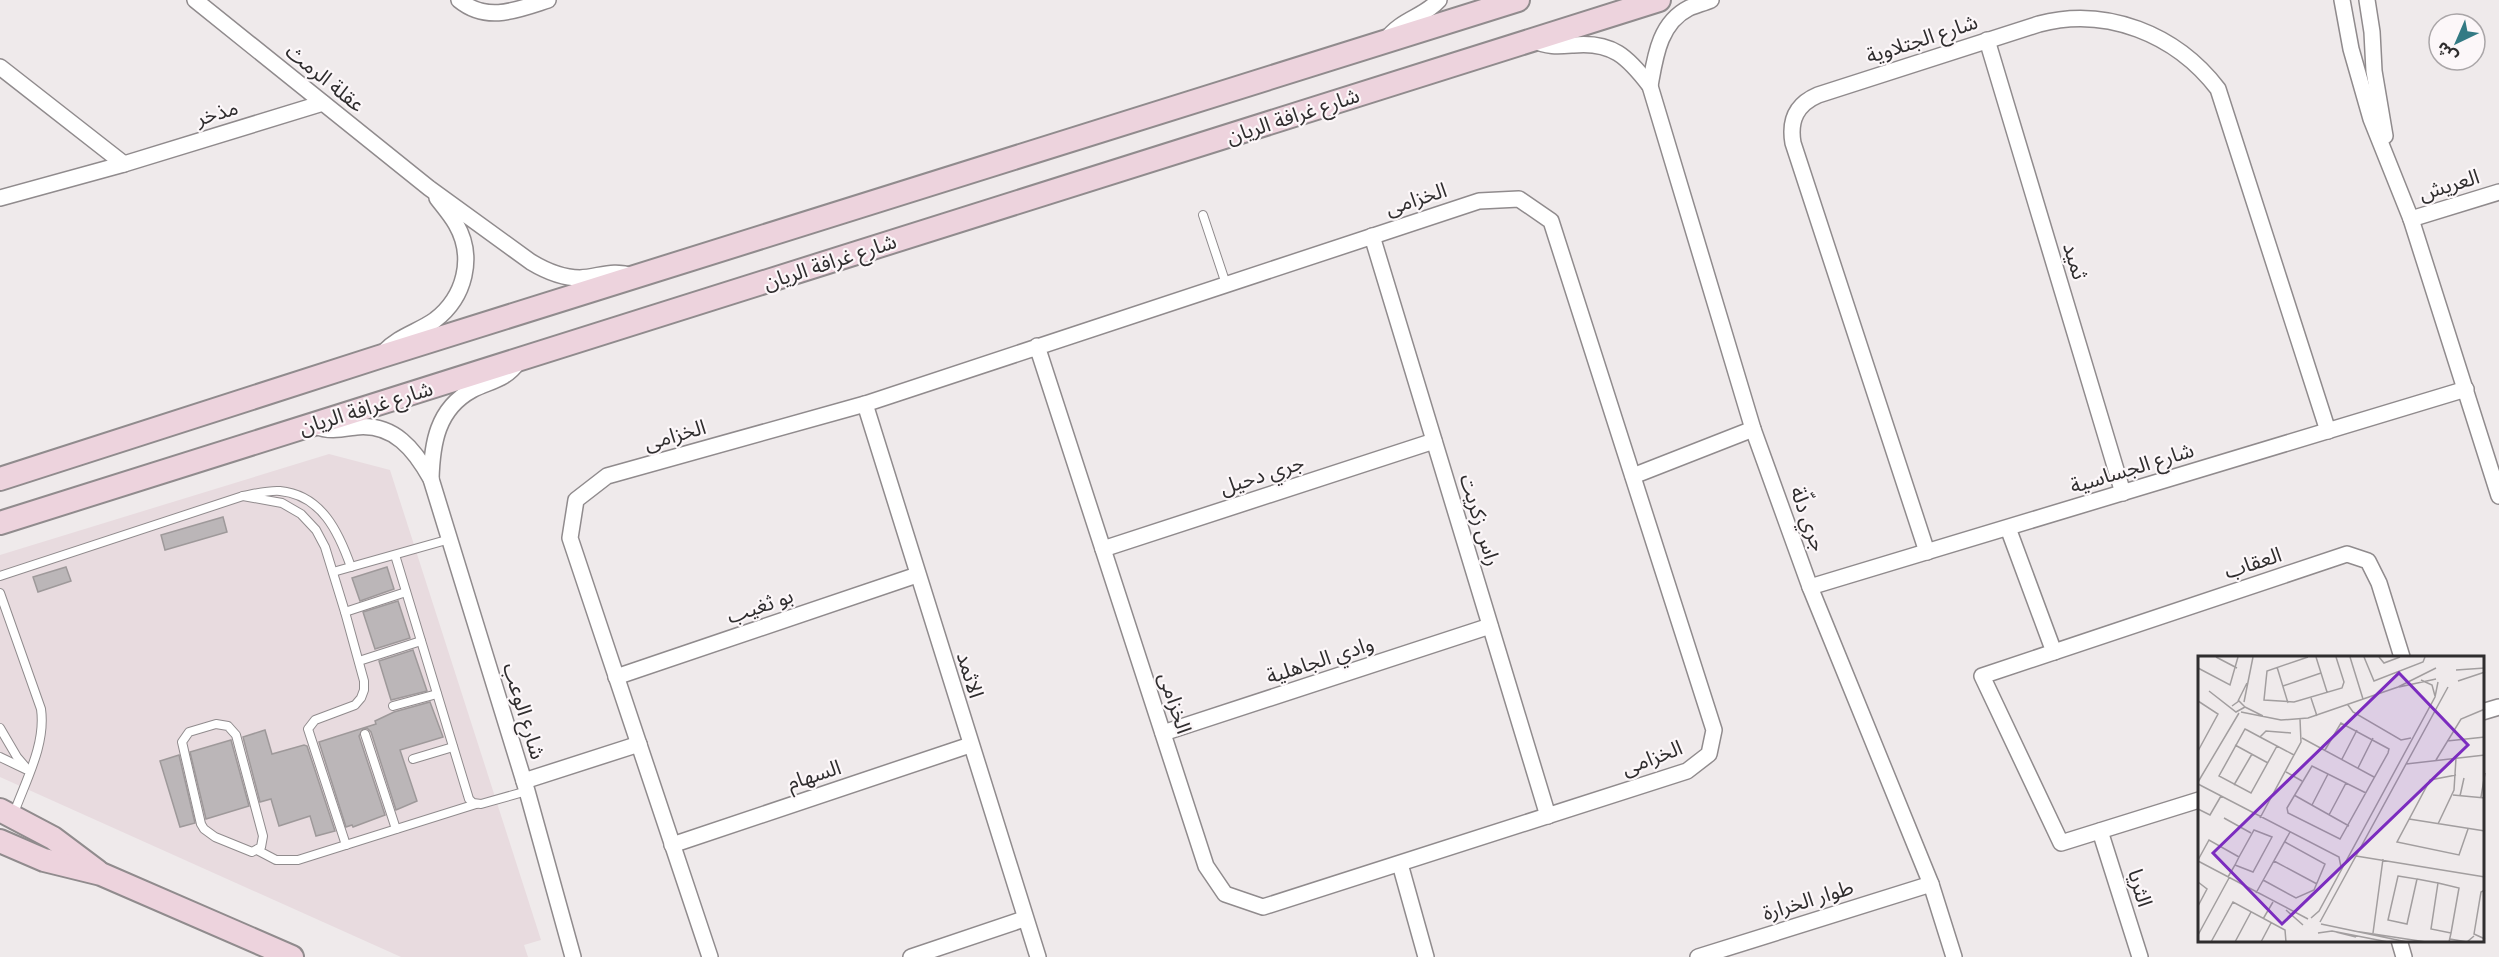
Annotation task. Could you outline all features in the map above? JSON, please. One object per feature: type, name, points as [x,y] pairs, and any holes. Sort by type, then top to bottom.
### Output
[{"type":"main road","name":"شارع غرافة الريان","points":[[0,479],[378,357],[1518,0]]},
{"type":"main road","name":"شارع غرافة الريان","points":[[0,523],[1659,0]]},
{"type":"main road","points":[[101,874],[53,838],[7,813],[0,841],[44,860],[101,874],[292,957]]},
{"type":"street","name":"عقلة الرمث","points":[[195,0],[429,188],[461,209],[512,250],[547,272],[563,276],[582,278],[613,272],[635,277]]},
{"type":"street","points":[[459,0],[486,13],[501,14],[548,0]]},
{"type":"street","points":[[1383,43],[1400,24],[1423,12],[1439,0]]},
{"type":"street","name":"جري دلّة","points":[[1650,86],[1654,56],[1663,34],[1684,11],[1711,0]]},
{"type":"street","points":[[2342,0],[2351,49],[2372,119],[2411,219],[2499,496]]},
{"type":"street","points":[[2367,0],[2372,32],[2374,71],[2393,171]]},
{"type":"street","name":"شارع الجتلاوية","points":[[1927,552],[1793,143],[1791,126],[1798,110],[1810,98],[1987,40],[2057,19],[2095,18],[2132,27],[2180,51],[2207,75],[2218,89],[2225,105],[2328,431]]},
{"type":"street","name":"جري دلّة","points":[[1533,40],[1554,46],[1588,43],[1609,48],[1628,60],[1650,86],[1753,429],[1810,587],[1931,884],[1954,957]]},
{"type":"street","name":"ثميد","points":[[1987,40],[2123,493]]},
{"type":"street","points":[[0,67],[124,164]]},
{"type":"street","name":"مذخر","points":[[0,198],[124,164],[322,103]]},
{"type":"street","name":"عقلة الرمث","points":[[378,357],[391,344],[439,316],[456,296],[462,283],[466,254],[463,238],[456,223],[429,188]]},
{"type":"street","name":"العريش","points":[[2411,219],[2499,192]]},
{"type":"street","name":"الخزامى","points":[[710,957],[570,538],[576,500],[607,476],[865,404],[1037,346],[1479,201],[1519,199],[1551,221],[1714,730],[1709,754],[1687,771],[1263,907],[1225,894],[1206,867],[1037,346]]},
{"type":"street","name":"راس زكريت","points":[[1372,236],[1548,816]]},
{"type":"street","name":"شارع الوعب","points":[[431,479],[432,449],[435,436],[445,416],[472,390],[503,378],[520,360]]},
{"type":"street","name":"شارع الجساسية","points":[[1810,587],[2466,389]]},
{"type":"street","name":"الاثمد","points":[[865,404],[1024,919],[1038,957]]},
{"type":"street","name":"شارع الوعب","points":[[312,425],[333,430],[370,427],[393,434],[406,442],[419,456],[431,479],[525,786],[573,957]]},
{"type":"street","points":[[1633,476],[1753,429]]},
{"type":"street","name":"جري دحيل","points":[[1103,549],[1434,441]]},
{"type":"street","points":[[2008,528],[2054,652]]},
{"type":"street","name":"العقاب","points":[[2198,800],[2061,843],[1982,676],[2347,554],[2368,561],[2379,583],[2402,656]]},
{"type":"street","name":"بو ثغيب","points":[[616,677],[917,575]]},
{"type":"street","name":"وادي الجاهلية","points":[[1163,734],[1490,626]]},
{"type":"street","points":[[2484,711],[2499,707]]},
{"type":"street","points":[[525,786],[639,744]]},
{"type":"street","name":"السهام","points":[[672,845],[970,745]]},
{"type":"street","name":"الثريا","points":[[2100,831],[2140,957]]},
{"type":"street","points":[[1400,864],[1426,957]]},
{"type":"street","name":"طوار الخرارة","points":[[1698,957],[1931,884]]},
{"type":"street","points":[[911,957],[1024,919]]},
{"type":"street","points":[[2400,942],[2404,957]]},
{"type":"lane","points":[[1203,215],[1226,284]]},
{"type":"lane","points":[[0,576],[243,496],[280,491],[300,497],[318,507],[332,522],[342,541],[351,567]]},
{"type":"lane","points":[[243,496],[282,503],[301,514],[316,530],[333,572],[345,612],[364,681],[361,698],[355,705],[315,720],[309,729],[346,845]]},
{"type":"lane","points":[[333,572],[450,539]]},
{"type":"lane","points":[[395,555],[469,799],[476,804]]},
{"type":"lane","points":[[345,612],[406,592]]},
{"type":"lane","points":[[1,598],[41,709],[41,737],[29,771],[7,813]]},
{"type":"lane","points":[[359,661],[422,641]]},
{"type":"lane","points":[[393,706],[437,694]]},
{"type":"lane","points":[[256,850],[261,847],[263,836],[233,730],[222,724],[189,732],[182,742],[182,748],[204,829],[215,837],[246,851],[256,850],[276,860],[287,861],[346,845],[525,786]]},
{"type":"lane","points":[[0,728],[12,750],[29,771]]},
{"type":"lane","points":[[365,734],[396,829]]},
{"type":"lane","points":[[413,759],[453,747]]},
{"type":"lane","points":[[0,757],[29,771]]},
{"type":"shaded area","points":[[329,454],[390,470],[541,940],[524,945],[528,957],[401,957],[0,777],[0,555]]},
{"type":"building","points":[[223,517],[227,532],[165,550],[161,535]]},
{"type":"building","points":[[66,567],[71,581],[38,592],[33,577]]},
{"type":"building","points":[[387,567],[394,589],[360,601],[352,578]]},
{"type":"building","points":[[398,601],[410,638],[375,649],[363,612]]},
{"type":"building","points":[[413,650],[427,691],[391,700],[379,661]]},
{"type":"building","points":[[430,702],[443,737],[400,750],[417,801],[396,810],[371,732],[367,728],[363,729],[359,736],[385,815],[353,827],[352,825],[346,827],[319,742],[376,724],[375,721],[394,712]]},
{"type":"building","points":[[265,730],[272,754],[307,746],[335,831],[316,836],[310,816],[279,826],[271,799],[260,802],[243,737]]},
{"type":"building","points":[[231,740],[249,806],[206,819],[190,752]]},
{"type":"building","points":[[179,755],[195,823],[180,827],[160,761]]}]
